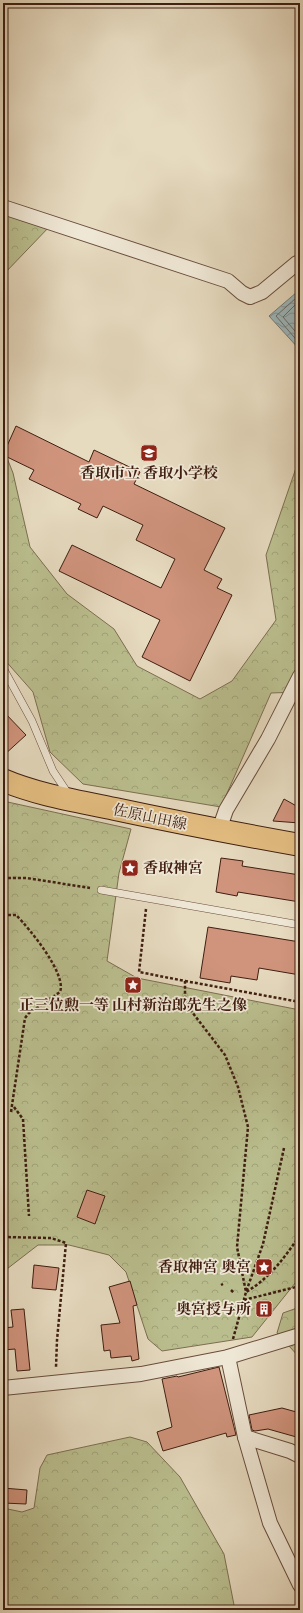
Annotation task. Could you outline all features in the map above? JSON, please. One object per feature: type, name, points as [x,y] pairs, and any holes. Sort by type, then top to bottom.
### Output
[{"type":"main road","name":"佐原山田線","points":[[3,780],[72,800],[300,845]]},
{"type":"street","points":[[3,207],[228,281],[242,293],[250,297],[262,292],[299,262]]},
{"type":"street","points":[[219,830],[226,810],[268,739],[300,676]]},
{"type":"street","points":[[3,1388],[142,1374],[228,1357],[300,1335]]},
{"type":"street","points":[[228,1357],[246,1437],[270,1522],[300,1585]]},
{"type":"street","points":[[246,1437],[290,1451],[300,1456]]},
{"type":"lane","points":[[3,668],[32,721],[53,771],[72,800]]},
{"type":"lane","points":[[101,890],[300,925]]},
{"type":"path","points":[[3,878],[27,878],[92,888]]},
{"type":"path","points":[[147,897],[139,972],[300,1002]]},
{"type":"path","points":[[3,915],[16,915],[30,930],[52,963],[61,986],[60,992],[29,1013],[25,1018],[11,1112]]},
{"type":"path","points":[[185,981],[185,998],[189,1008],[225,1055],[238,1087],[248,1127],[237,1248],[246,1292]]},
{"type":"path","points":[[14,1107],[23,1119],[29,1216]]},
{"type":"path","points":[[228,1357],[246,1292],[263,1244],[284,1148]]},
{"type":"path","points":[[246,1292],[258,1285],[280,1264],[300,1235]]},
{"type":"path","points":[[3,1238],[51,1238],[66,1243],[57,1340],[56,1382]]},
{"type":"path","points":[[244,1300],[300,1286]]},
{"type":"path","points":[[231,1290],[234,1293]]},
{"type":"green space","points":[[3,215],[51,225],[3,275]]},
{"type":"green space","points":[[3,448],[13,473],[30,547],[67,594],[114,629],[137,666],[200,699],[232,681],[276,620],[266,555],[296,468],[300,509],[300,692],[271,693],[221,807],[83,784],[50,752],[33,692],[3,658]]},
{"type":"green space","points":[[3,801],[131,829],[119,873],[107,961],[137,978],[300,1010],[300,1277],[252,1337],[162,1351],[148,1339],[126,1272],[109,1255],[69,1245],[38,1245],[3,1272]]},
{"type":"green space","points":[[300,1307],[300,1358],[277,1333],[283,1313]]},
{"type":"green space","points":[[130,1437],[147,1442],[180,1477],[224,1554],[235,1610],[3,1610],[3,1508],[22,1512],[34,1508],[40,1468],[47,1455]]},
{"type":"water","points":[[297,292],[300,295],[300,350],[269,316]]},
{"type":"building","points":[[16,426],[89,462],[94,450],[140,472],[134,484],[225,528],[204,570],[222,579],[217,588],[232,595],[190,681],[142,657],[160,620],[59,571],[72,545],[161,588],[175,559],[136,540],[143,525],[103,506],[97,518],[78,509],[81,504],[29,479],[34,470],[3,455]]},
{"type":"building","points":[[3,711],[26,735],[3,756]]},
{"type":"building","points":[[284,799],[300,808],[300,823],[273,821]]},
{"type":"building","points":[[221,858],[243,861],[242,866],[300,875],[300,902],[238,892],[237,896],[216,892]]},
{"type":"building","points":[[208,927],[300,942],[300,975],[259,968],[257,980],[231,976],[230,983],[200,978]]},
{"type":"building","points":[[87,1190],[105,1196],[95,1224],[77,1217]]},
{"type":"building","points":[[34,1265],[59,1268],[56,1290],[32,1288]]},
{"type":"building","points":[[130,1281],[137,1305],[133,1306],[139,1359],[132,1361],[131,1356],[111,1358],[110,1350],[104,1351],[101,1325],[120,1323],[109,1287]]},
{"type":"building","points":[[24,1309],[30,1370],[17,1371],[15,1349],[3,1350],[3,1328],[13,1327],[11,1310]]},
{"type":"building","points":[[219,1367],[236,1435],[227,1437],[226,1433],[163,1451],[157,1432],[172,1427],[162,1379],[178,1377]]},
{"type":"building","points":[[282,1408],[300,1413],[300,1438],[268,1429],[252,1430],[249,1415]]},
{"type":"building","points":[[3,1488],[27,1490],[26,1504],[3,1503]]},
{"type":"place","name":"香取市立 香取小学校","points":[[149,453]]},
{"type":"place","name":"香取神宮","points":[[130,868]]},
{"type":"place","name":"正三位勲一等 山村新治郎先生之像","points":[[133,985]]},
{"type":"place","name":"香取神宮 奥宮","points":[[264,1267]]},
{"type":"place","name":"奥宮授与所","points":[[264,1309]]}]
